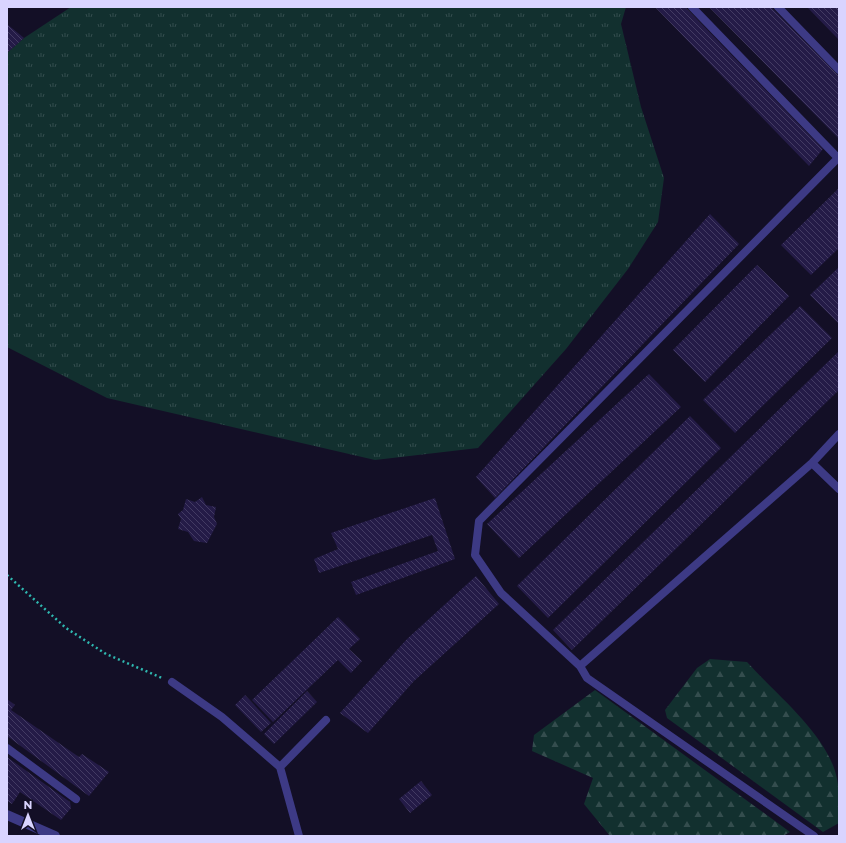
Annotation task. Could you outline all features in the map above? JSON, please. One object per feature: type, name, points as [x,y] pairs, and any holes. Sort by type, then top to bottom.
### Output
[{"type":"street","points":[[7,815],[55,836]]},
{"type":"lane","points":[[692,7],[839,157],[479,522],[475,555],[501,593],[580,666],[587,678],[814,836]]},
{"type":"lane","points":[[778,7],[839,70]]},
{"type":"lane","points":[[580,666],[812,463],[839,434]]},
{"type":"lane","points":[[812,463],[839,488]]},
{"type":"lane","points":[[172,682],[222,717],[280,767],[299,836]]},
{"type":"lane","points":[[280,767],[326,720]]},
{"type":"lane","points":[[7,748],[76,799]]},
{"type":"path","points":[[7,575],[39,602],[66,628],[106,654],[172,682]]},
{"type":"green space","points":[[71,7],[626,7],[621,24],[641,107],[664,178],[658,222],[628,269],[566,349],[478,448],[375,460],[107,398],[7,347],[7,53],[24,38]]},
{"type":"green space","points":[[710,659],[747,662],[808,725],[818,739],[834,768],[839,795],[839,823],[823,832],[667,718],[665,710],[697,668]]},
{"type":"green space","points":[[595,690],[790,832],[783,836],[610,836],[584,804],[593,778],[532,751],[534,735]]},
{"type":"building","points":[[655,7],[685,7],[823,149],[809,166]]},
{"type":"building","points":[[709,7],[771,7],[839,76],[838,138]]},
{"type":"building","points":[[807,7],[839,7],[839,40]]},
{"type":"building","points":[[7,24],[24,38],[7,53]]},
{"type":"building","points":[[839,188],[839,248],[811,275],[781,245]]},
{"type":"building","points":[[710,214],[739,244],[495,498],[476,477]]},
{"type":"building","points":[[757,265],[789,296],[705,382],[673,350]]},
{"type":"building","points":[[839,267],[839,324],[810,295]]},
{"type":"building","points":[[800,306],[832,338],[735,433],[703,400]]},
{"type":"building","points":[[839,351],[839,390],[572,650],[553,630]]},
{"type":"building","points":[[649,374],[681,407],[519,558],[487,524]]},
{"type":"building","points":[[690,416],[721,448],[548,618],[517,586]]},
{"type":"building","points":[[202,497],[206,505],[216,507],[214,517],[217,524],[207,543],[194,541],[188,532],[178,529],[181,519],[178,514],[183,510],[186,499],[195,502]]},
{"type":"building","points":[[435,498],[455,559],[356,595],[351,582],[438,551],[432,535],[319,573],[314,559],[338,549],[331,533]]},
{"type":"building","points":[[476,576],[499,604],[414,681],[368,733],[340,713],[407,639]]},
{"type":"building","points":[[338,617],[360,639],[349,649],[362,661],[351,673],[338,660],[273,722],[252,700]]},
{"type":"building","points":[[307,691],[317,702],[274,744],[264,734]]},
{"type":"building","points":[[245,695],[271,723],[261,732],[235,705]]},
{"type":"building","points":[[7,699],[15,705],[11,710],[79,757],[82,754],[109,772],[89,796],[7,736]]},
{"type":"building","points":[[7,757],[70,802],[71,808],[61,820],[20,792],[12,804],[7,801]]},
{"type":"building","points":[[421,781],[432,795],[410,813],[399,799]]}]
